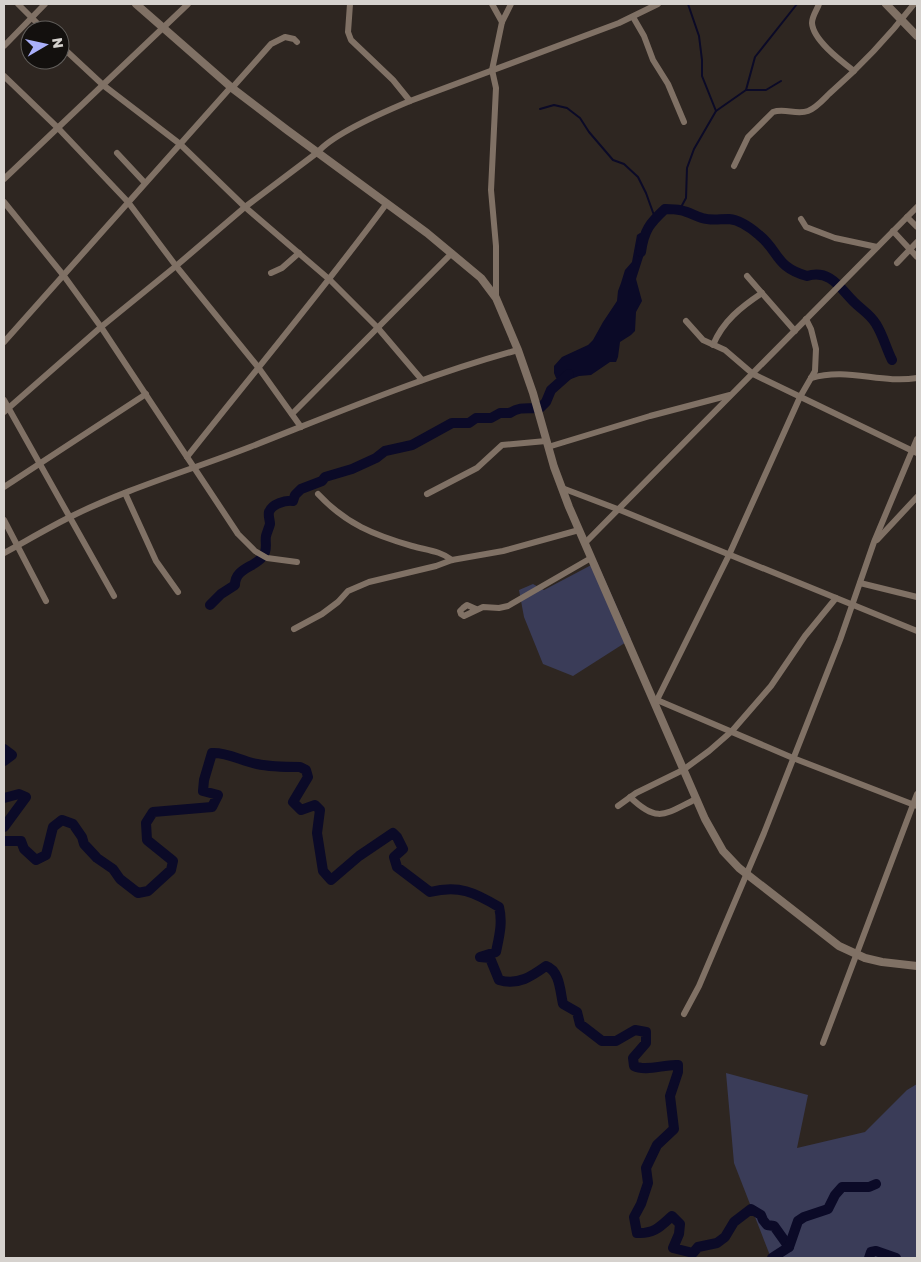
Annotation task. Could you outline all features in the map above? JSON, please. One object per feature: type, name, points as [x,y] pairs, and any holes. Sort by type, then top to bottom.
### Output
[{"type":"street","points":[[18,4],[31,18]]},
{"type":"street","points":[[4,46],[45,4]]},
{"type":"street","points":[[136,4],[232,88],[387,203],[481,278],[496,298],[518,350],[562,488],[579,530],[656,702],[683,770],[710,829],[723,851],[747,874],[828,938],[855,954],[882,962],[917,966]]},
{"type":"street","points":[[4,179],[188,4]]},
{"type":"street","points":[[350,4],[348,32],[350,40],[393,80],[410,101]]},
{"type":"street","points":[[492,4],[502,22]]},
{"type":"street","points":[[496,298],[496,246],[491,182],[496,88],[492,70],[502,22],[511,4]]},
{"type":"street","points":[[6,410],[101,327],[245,207],[318,152],[327,143],[355,127],[410,101],[549,50],[633,17],[658,4]]},
{"type":"street","points":[[819,4],[812,20],[814,32],[839,59],[854,71]]},
{"type":"street","points":[[886,4],[917,36]]},
{"type":"street","points":[[734,166],[748,137],[773,112],[777,110],[800,112],[814,108],[854,71],[914,4]]},
{"type":"street","points":[[633,17],[644,36],[653,60],[668,84],[684,122]]},
{"type":"street","points":[[4,342],[271,44],[285,37],[294,39],[297,42]]},
{"type":"street","points":[[70,54],[103,85],[180,144],[245,207],[330,280],[377,327],[422,380]]},
{"type":"street","points":[[4,76],[58,128],[128,202],[176,266],[258,367],[301,427]]},
{"type":"street","points":[[117,154],[145,183]]},
{"type":"street","points":[[4,202],[64,276],[101,327],[238,534],[255,551],[271,559],[298,562]]},
{"type":"street","points":[[187,458],[258,367],[330,280],[387,203]]},
{"type":"street","points":[[585,543],[620,510],[917,207]]},
{"type":"street","points":[[907,217],[917,228]]},
{"type":"street","points":[[801,219],[806,227],[825,234],[877,247]]},
{"type":"street","points":[[893,231],[917,258]]},
{"type":"street","points":[[897,263],[917,242]]},
{"type":"street","points":[[292,414],[452,253]]},
{"type":"street","points":[[271,272],[282,268],[299,254]]},
{"type":"street","points":[[747,276],[776,312],[795,331]]},
{"type":"street","points":[[713,345],[719,332],[734,314],[762,293]]},
{"type":"street","points":[[656,702],[729,555],[800,397],[815,371],[816,349],[806,319]]},
{"type":"street","points":[[686,321],[698,336],[725,350],[752,374],[915,452]]},
{"type":"street","points":[[4,553],[70,517],[125,494],[422,380],[518,350]]},
{"type":"street","points":[[811,378],[824,374],[838,373],[881,379],[917,378]]},
{"type":"street","points":[[4,487],[146,394]]},
{"type":"street","points":[[428,494],[468,473],[502,445],[548,444],[731,395]]},
{"type":"street","points":[[4,400],[6,410],[40,465],[114,596]]},
{"type":"street","points":[[684,1014],[699,986],[747,874],[860,584],[874,542],[915,452],[917,439]]},
{"type":"street","points":[[562,488],[917,631]]},
{"type":"street","points":[[125,494],[152,555],[178,592]]},
{"type":"street","points":[[318,494],[338,513],[361,528],[380,536],[441,553],[452,560]]},
{"type":"street","points":[[874,542],[917,497]]},
{"type":"street","points":[[4,520],[46,601]]},
{"type":"street","points":[[294,629],[322,614],[353,588],[369,582],[436,566],[452,560],[502,552],[579,530]]},
{"type":"street","points":[[476,609],[483,607],[503,608],[508,606],[591,558]]},
{"type":"street","points":[[860,584],[885,588],[917,597]]},
{"type":"street","points":[[618,806],[630,797],[683,770],[732,731],[771,686],[805,636],[836,598]]},
{"type":"street","points":[[656,702],[915,805]]},
{"type":"street","points":[[823,1042],[855,954],[915,805],[917,794]]},
{"type":"street","points":[[630,797],[647,812],[658,814],[673,810],[696,798]]},
{"type":"shaded area","points":[[643,234],[644,254],[636,279],[642,301],[636,312],[635,331],[620,342],[616,362],[610,362],[591,375],[579,376],[563,382],[556,378],[554,366],[562,357],[588,345],[593,340],[617,301],[618,291],[625,270],[632,262],[637,235]]},
{"type":"shaded area","points":[[597,562],[631,639],[573,676],[543,664],[524,617],[519,590],[533,584],[544,590]]},
{"type":"shaded area","points":[[726,1073],[808,1095],[797,1148],[865,1132],[907,1090],[917,1084],[917,1258],[771,1258],[734,1163]]},
{"type":"waterway","points":[[680,209],[686,198],[687,168],[694,149],[716,111],[702,76],[699,36],[688,4]]},
{"type":"waterway","points":[[716,111],[746,90],[755,57],[797,4]]},
{"type":"waterway","points":[[746,90],[766,90],[781,81]]},
{"type":"waterway","points":[[540,109],[554,105],[567,108],[580,118],[589,132],[613,160],[624,164],[638,177],[655,218]]},
{"type":"waterway","points":[[641,252],[648,228],[665,209],[681,210],[705,219],[729,219],[741,223],[765,241],[789,268],[807,276],[822,275],[834,281],[874,321],[892,360]]},
{"type":"waterway","points":[[210,605],[221,594],[235,585],[236,579],[243,570],[262,557],[266,550],[266,536],[270,524],[269,512],[276,505],[286,501],[293,501],[295,495],[301,489],[322,481],[325,477],[352,469],[376,458],[385,451],[412,445],[452,423],[469,423],[476,418],[491,418],[500,413],[540,408],[546,402],[551,390],[569,374]]},
{"type":"waterway","points":[[4,749],[12,755],[4,761]]},
{"type":"waterway","points":[[4,841],[21,841],[24,849],[36,860],[46,855],[53,827],[62,820],[73,824],[82,837],[84,844],[97,858],[113,869],[120,879],[138,893],[148,891],[171,870],[173,861],[147,840],[146,823],[153,812],[212,807],[218,795],[203,791],[204,780],[212,753],[223,754],[262,765],[300,767],[306,770],[308,777],[293,802],[301,810],[315,805],[320,810],[317,833],[323,871],[331,880],[359,856],[393,833],[403,849],[394,857],[397,867],[430,892],[450,889],[466,891],[482,897],[499,907],[501,924],[496,952],[480,957],[490,958],[499,980],[506,982],[519,981],[546,966],[557,977],[563,1004],[577,1012],[580,1024],[602,1041],[616,1041],[635,1030],[646,1032],[646,1043],[633,1058],[634,1066],[650,1068],[678,1065],[678,1072],[670,1096],[674,1129],[657,1145],[646,1168],[648,1183],[641,1204],[634,1217],[637,1233],[652,1231],[672,1216],[680,1224],[679,1234],[673,1248],[693,1253],[698,1247],[717,1243],[725,1237],[734,1222],[751,1209],[761,1215],[767,1225],[774,1226],[789,1247]]},
{"type":"waterway","points":[[4,798],[19,794],[26,797],[4,827]]},
{"type":"waterway","points":[[772,1258],[789,1247],[798,1221],[828,1209],[835,1195],[842,1187],[869,1187],[876,1184]]},
{"type":"waterway","points":[[869,1258],[871,1252],[876,1251],[896,1258]]}]
